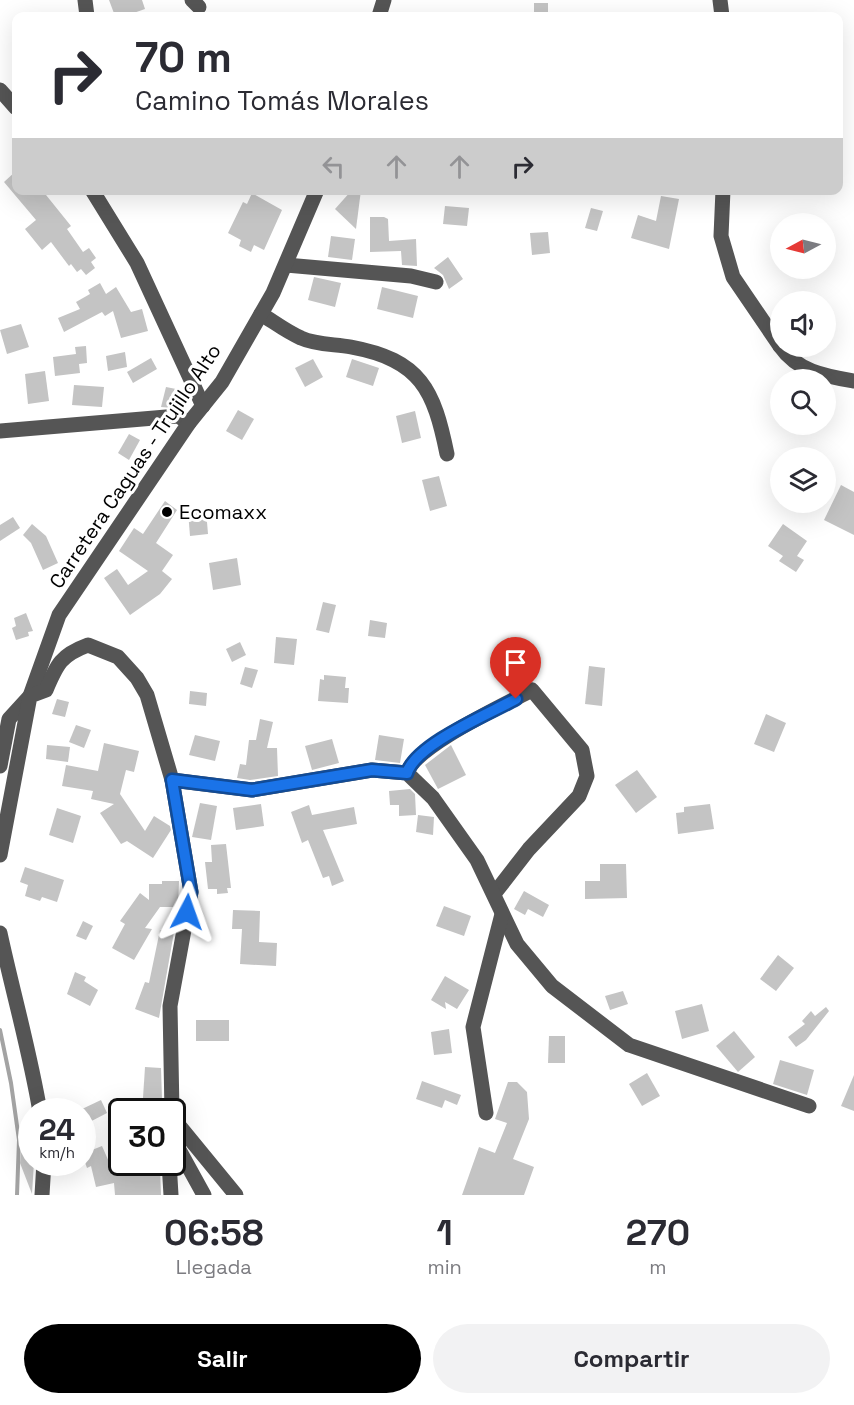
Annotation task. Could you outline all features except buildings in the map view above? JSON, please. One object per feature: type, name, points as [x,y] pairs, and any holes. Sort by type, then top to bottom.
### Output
[{"type":"street","points":[[0,90],[12,104]]},
{"type":"street","points":[[95,195],[137,262],[203,406]]},
{"type":"street","name":"Carretera Caguas - Trujillo Alto","points":[[0,766],[9,718],[30,696],[59,615],[189,423],[222,382],[286,265],[315,195]]},
{"type":"street","points":[[723,195],[721,236],[733,277],[770,331]]},
{"type":"street","points":[[286,265],[399,274],[436,282]]},
{"type":"street","points":[[261,314],[302,338],[372,351],[391,358],[420,379],[433,400],[447,454]]},
{"type":"street","points":[[790,357],[815,375],[854,381]]},
{"type":"street","points":[[0,431],[178,416],[189,423]]},
{"type":"street","points":[[0,855],[30,696],[46,690],[53,673],[68,652],[88,645],[118,657],[137,678],[147,695],[172,780],[191,892],[170,1006],[172,1098]]},
{"type":"street","points":[[407,773],[410,764],[429,747],[532,690],[582,750],[587,776],[579,796],[529,849],[494,894]]},
{"type":"street","points":[[172,780],[252,790],[372,770],[407,773],[433,798],[477,860],[517,944],[552,986],[629,1044],[808,1106]]},
{"type":"street","points":[[486,1113],[473,1027],[502,914]]},
{"type":"street","points":[[0,933],[38,1098]]},
{"type":"street","points":[[186,1134],[236,1195]]},
{"type":"street","points":[[186,1162],[204,1195]]},
{"type":"street","points":[[42,1195],[43,1176]]},
{"type":"street","points":[[170,1176],[171,1195]]},
{"type":"waterway","points":[[0,1030],[11,1083],[19,1140],[17,1195]]},
{"type":"place","name":"Ecomaxx","points":[[167,512]]},
{"type":"route","points":[[187,912],[191,892],[172,780],[232,790],[252,790],[270,789],[372,770],[407,773],[410,764],[429,747],[516,699]]}]
